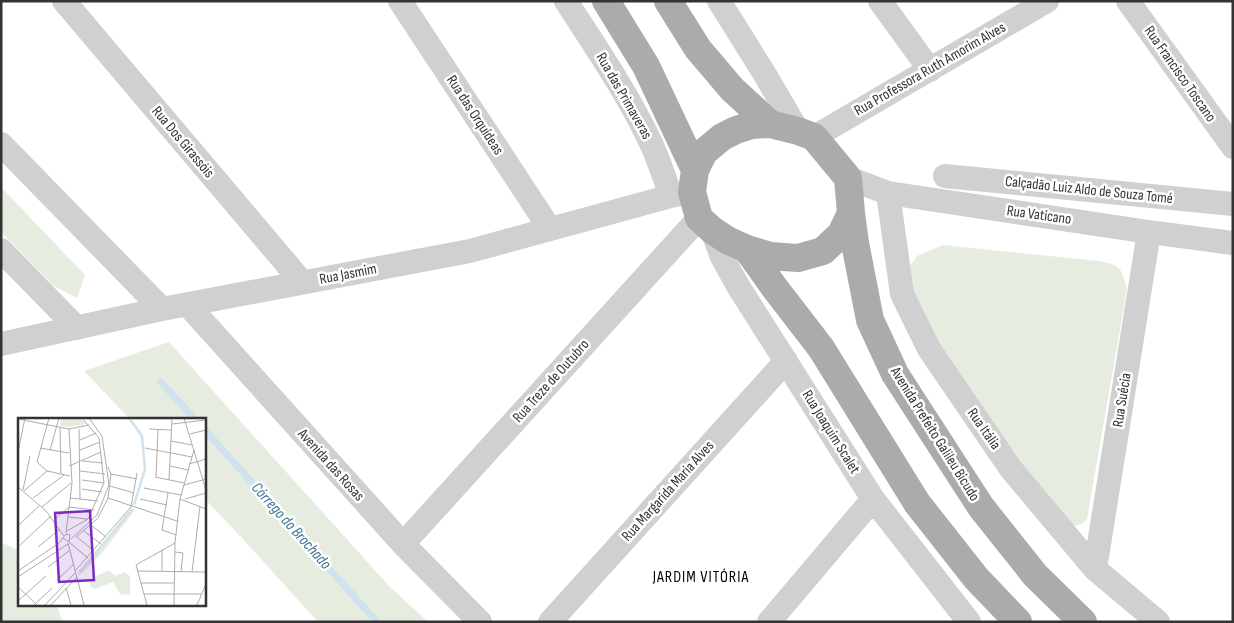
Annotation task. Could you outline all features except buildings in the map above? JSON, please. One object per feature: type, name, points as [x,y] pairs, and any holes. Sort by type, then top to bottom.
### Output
[{"type":"main road","points":[[606,1],[646,66],[686,186],[706,224],[727,240],[748,250],[770,256],[798,258],[822,251],[842,234],[851,213],[848,178],[806,134],[770,124],[752,125],[722,137],[704,152],[686,186]]},
{"type":"main road","points":[[668,1],[698,49],[732,89],[770,124]]},
{"type":"main road","name":"Avenida Prefeito Galileu Bicudo","points":[[851,213],[870,320],[895,374],[981,507],[1035,575],[1083,622]]},
{"type":"main road","points":[[748,250],[821,348],[917,503],[976,578],[1018,622]]},
{"type":"street","name":"Rua Dos Girassóis","points":[[64,1],[302,282]]},
{"type":"street","name":"Rua das Orquídeas","points":[[400,1],[550,228]]},
{"type":"street","name":"Rua das Primaveras","points":[[566,1],[617,82],[649,139],[662,168],[686,186]]},
{"type":"street","points":[[719,1],[764,73],[806,134]]},
{"type":"street","points":[[880,1],[930,70]]},
{"type":"street","name":"Rua Professora Ruth Amorim Alves","points":[[806,134],[930,70],[1047,1]]},
{"type":"street","name":"Rua Francisco Toscano","points":[[1128,1],[1233,147]]},
{"type":"street","points":[[1,144],[162,309]]},
{"type":"street","name":"Calçadão Luiz Aldo de Souza Tomé","points":[[946,176],[1233,204]]},
{"type":"street","name":"Rua Vaticano","points":[[848,178],[888,193],[1233,243]]},
{"type":"street","name":"Rua Jasmim","points":[[1,344],[186,304],[470,250],[550,228],[686,186]]},
{"type":"street","name":"Rua Itália","points":[[888,193],[902,294],[929,350],[1012,469],[1095,569],[1158,622]]},
{"type":"street","name":"Rua Joaquim Scalet","points":[[706,224],[738,286],[873,499],[969,622]]},
{"type":"street","name":"Rua Treze de Outubro","points":[[403,544],[706,224]]},
{"type":"street","name":"Rua Suécia","points":[[1095,569],[1149,232]]},
{"type":"street","points":[[1,250],[77,328]]},
{"type":"street","name":"Avenida das Rosas","points":[[186,304],[403,544],[480,622]]},
{"type":"street","name":"Rua Margarida Maria Alves","points":[[550,622],[786,361]]},
{"type":"street","points":[[769,622],[873,499]]},
{"type":"shaded area","points":[[1,187],[85,275],[77,298],[54,286],[1,232]]},
{"type":"shaded area","points":[[943,245],[1098,261],[1116,266],[1123,276],[1127,289],[1087,519],[1082,524],[1070,527],[1060,516],[965,386],[929,330],[906,272],[917,256]]},
{"type":"shaded area","points":[[169,342],[390,587],[428,622],[318,622],[205,499],[205,418],[129,418],[84,371]]},
{"type":"shaded area","points":[[1,542],[18,550],[18,606],[58,606],[62,622],[1,622]]},
{"type":"waterway","name":"Córrego do Brochado","points":[[161,382],[194,418]]},
{"type":"waterway","name":"Córrego do Brochado","points":[[205,430],[377,622]]},
{"type":"district","name":"JARDIM VITÓRIA","points":[[701,577]]}]
